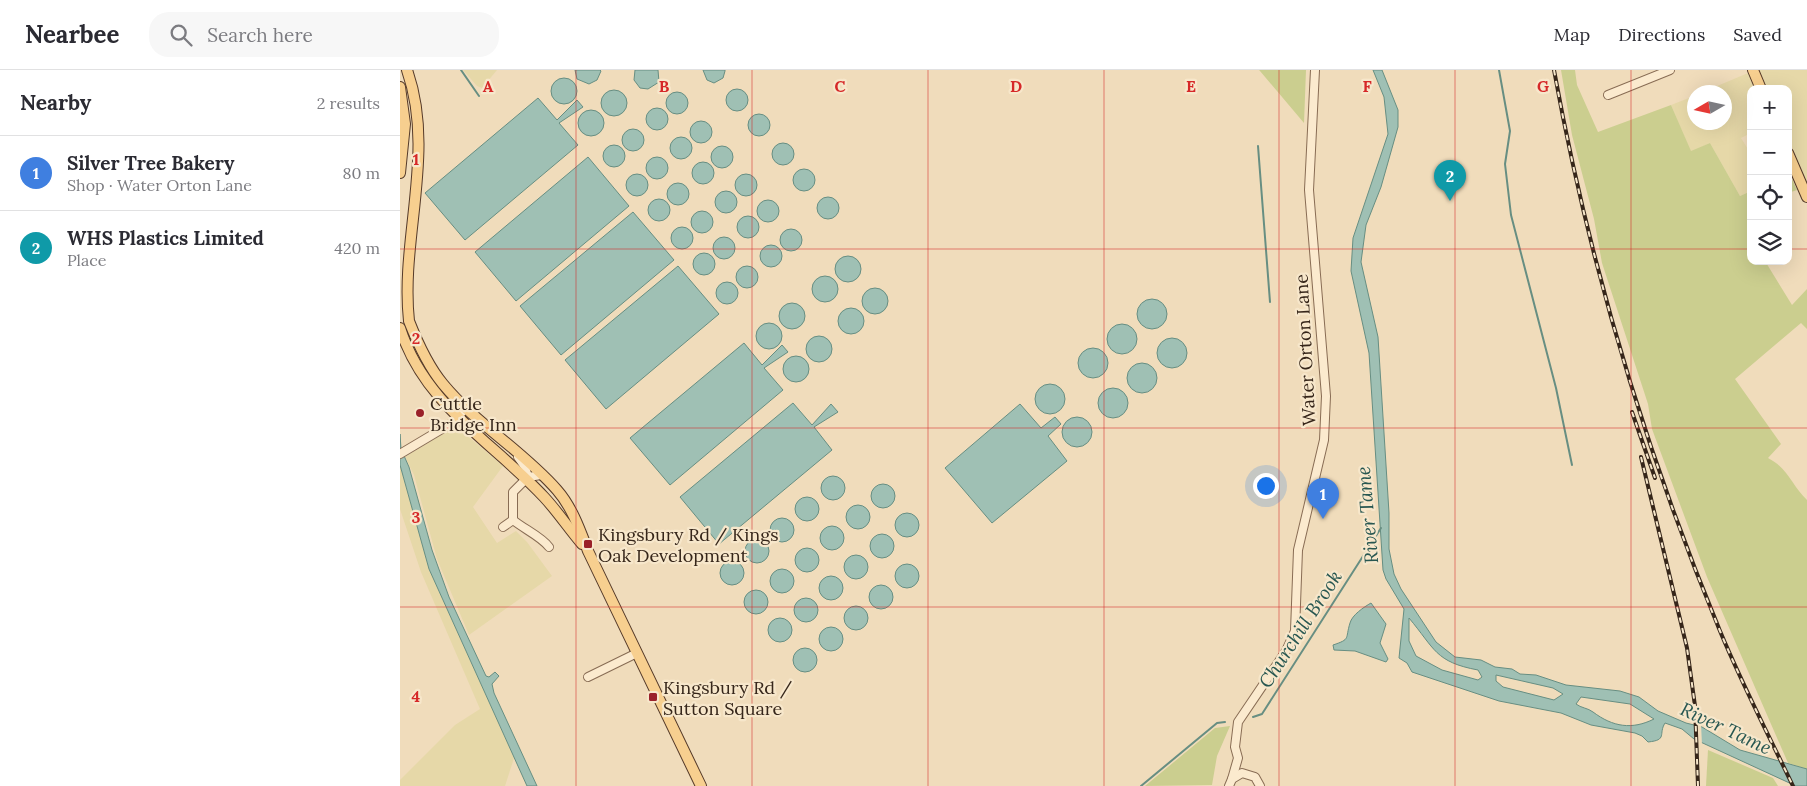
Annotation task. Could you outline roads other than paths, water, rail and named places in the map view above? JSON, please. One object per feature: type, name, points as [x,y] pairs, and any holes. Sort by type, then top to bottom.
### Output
[{"type":"main road","points":[[406,70],[413,94],[415,121],[412,159],[401,232],[404,298],[418,343],[429,365],[443,384],[466,408],[558,491],[576,521],[588,551],[701,786]]},
{"type":"main road","points":[[1753,70],[1759,85]]},
{"type":"main road","points":[[400,87],[405,124],[400,172]]},
{"type":"main road","points":[[1792,163],[1807,197]]},
{"type":"main road","points":[[400,328],[409,352],[432,390],[457,419],[527,478],[588,551]]},
{"type":"main road","points":[[544,497],[554,496],[558,491]]},
{"type":"main road","points":[[558,491],[556,505],[572,526],[578,539]]},
{"type":"street","name":"Water Orton Lane","points":[[1230,784],[1238,758],[1235,747],[1238,722],[1286,651],[1295,631],[1298,550],[1324,440],[1326,396],[1309,190],[1315,70]]},
{"type":"street","points":[[1608,95],[1614,87],[1670,70]]},
{"type":"street","points":[[403,452],[457,419],[466,408]]},
{"type":"street","points":[[495,433],[502,443],[519,458],[525,467],[527,478]]},
{"type":"street","points":[[513,520],[513,492],[527,478],[541,474]]},
{"type":"street","points":[[503,527],[513,520]]},
{"type":"street","points":[[513,520],[530,534],[543,539],[550,547]]},
{"type":"street","points":[[588,677],[637,653]]},
{"type":"street","points":[[1238,758],[1264,786]]},
{"type":"street","points":[[1230,784],[1242,773],[1258,781]]},
{"type":"water","points":[[575,70],[601,71],[597,80],[589,84],[577,79]]},
{"type":"water","points":[[635,70],[658,70],[659,82],[648,89],[640,88],[634,80]]},
{"type":"water","points":[[703,70],[725,71],[723,78],[714,83],[707,80]]},
{"type":"water","points":[[1373,70],[1382,70],[1398,110],[1398,127],[1381,187],[1366,225],[1361,262],[1378,337],[1389,513],[1389,549],[1394,574],[1401,589],[1436,642],[1455,657],[1481,660],[1495,667],[1512,669],[1520,674],[1536,675],[1566,685],[1620,691],[1639,697],[1658,711],[1686,723],[1702,727],[1740,750],[1807,769],[1807,786],[1796,786],[1694,739],[1682,729],[1665,723],[1660,738],[1648,742],[1642,736],[1635,733],[1591,725],[1561,713],[1499,701],[1412,672],[1407,663],[1399,658],[1404,609],[1386,579],[1383,570],[1369,353],[1351,271],[1353,238],[1388,134],[1384,97]],"holes":[[[1409,618],[1437,653],[1453,663],[1478,670],[1482,677],[1478,680],[1442,670],[1416,656],[1409,641]],[[1496,675],[1553,688],[1563,694],[1554,700],[1503,687],[1496,681]],[[1581,697],[1630,704],[1654,719],[1638,725],[1615,724],[1576,704]]]},
{"type":"water","points":[[564,78],[573,82],[577,91],[573,100],[564,104],[555,100],[551,91],[555,82]]},
{"type":"water","points":[[737,89],[745,92],[748,100],[745,108],[737,111],[729,108],[726,100],[729,92]]},
{"type":"water","points":[[614,90],[623,94],[627,103],[623,112],[614,116],[605,112],[601,103],[605,94]]},
{"type":"water","points":[[677,92],[685,95],[688,103],[685,111],[677,114],[669,111],[666,103],[669,95]]},
{"type":"water","points":[[538,98],[557,120],[577,100],[583,107],[559,123],[578,145],[465,240],[425,193]]},
{"type":"water","points":[[657,108],[665,111],[668,119],[665,127],[657,130],[649,127],[646,119],[649,111]]},
{"type":"water","points":[[591,110],[600,114],[604,123],[600,132],[591,136],[582,132],[578,123],[582,114]]},
{"type":"water","points":[[759,114],[767,117],[770,125],[767,133],[759,136],[751,133],[748,125],[751,117]]},
{"type":"water","points":[[701,121],[709,124],[712,132],[709,140],[701,143],[693,140],[690,132],[693,124]]},
{"type":"water","points":[[633,129],[641,132],[644,140],[641,148],[633,151],[625,148],[622,140],[625,132]]},
{"type":"water","points":[[681,137],[689,140],[692,148],[689,156],[681,159],[673,156],[670,148],[673,140]]},
{"type":"water","points":[[783,143],[791,146],[794,154],[791,162],[783,165],[775,162],[772,154],[775,146]]},
{"type":"water","points":[[614,145],[622,148],[625,156],[622,164],[614,167],[606,164],[603,156],[606,148]]},
{"type":"water","points":[[722,146],[730,149],[733,157],[730,165],[722,168],[714,165],[711,157],[714,149]]},
{"type":"water","points":[[588,157],[629,206],[516,301],[475,252]]},
{"type":"water","points":[[657,157],[665,160],[668,168],[665,176],[657,179],[649,176],[646,168],[649,160]]},
{"type":"water","points":[[703,162],[711,165],[714,173],[711,181],[703,184],[695,181],[692,173],[695,165]]},
{"type":"water","points":[[804,169],[812,172],[815,180],[812,188],[804,191],[796,188],[793,180],[796,172]]},
{"type":"water","points":[[637,174],[645,177],[648,185],[645,193],[637,196],[629,193],[626,185],[629,177]]},
{"type":"water","points":[[746,174],[754,177],[757,185],[754,193],[746,196],[738,193],[735,185],[738,177]]},
{"type":"water","points":[[678,183],[686,186],[689,194],[686,202],[678,205],[670,202],[667,194],[670,186]]},
{"type":"water","points":[[726,191],[734,194],[737,202],[734,210],[726,213],[718,210],[715,202],[718,194]]},
{"type":"water","points":[[828,197],[836,200],[839,208],[836,216],[828,219],[820,216],[817,208],[820,200]]},
{"type":"water","points":[[659,199],[667,202],[670,210],[667,218],[659,221],[651,218],[648,210],[651,202]]},
{"type":"water","points":[[768,200],[776,203],[779,211],[776,219],[768,222],[760,219],[757,211],[760,203]]},
{"type":"water","points":[[702,211],[710,214],[713,222],[710,230],[702,233],[694,230],[691,222],[694,214]]},
{"type":"water","points":[[633,212],[674,260],[561,355],[520,306]]},
{"type":"water","points":[[748,216],[756,219],[759,227],[756,235],[748,238],[740,235],[737,227],[740,219]]},
{"type":"water","points":[[682,227],[690,230],[693,238],[690,246],[682,249],[674,246],[671,238],[674,230]]},
{"type":"water","points":[[791,229],[799,232],[802,240],[799,248],[791,251],[783,248],[780,240],[783,232]]},
{"type":"water","points":[[724,237],[732,240],[735,248],[732,256],[724,259],[716,256],[713,248],[716,240]]},
{"type":"water","points":[[771,245],[779,248],[782,256],[779,264],[771,267],[763,264],[760,256],[763,248]]},
{"type":"water","points":[[704,253],[712,256],[715,264],[712,272],[704,275],[696,272],[693,264],[696,256]]},
{"type":"water","points":[[848,256],[857,260],[861,269],[857,278],[848,282],[839,278],[835,269],[839,260]]},
{"type":"water","points":[[678,266],[719,314],[606,409],[565,360]]},
{"type":"water","points":[[747,266],[755,269],[758,277],[755,285],[747,288],[739,285],[736,277],[739,269]]},
{"type":"water","points":[[825,276],[834,280],[838,289],[834,298],[825,302],[816,298],[812,289],[816,280]]},
{"type":"water","points":[[727,282],[735,285],[738,293],[735,301],[727,304],[719,301],[716,293],[719,285]]},
{"type":"water","points":[[875,288],[884,292],[888,301],[884,310],[875,314],[866,310],[862,301],[866,292]]},
{"type":"water","points":[[1152,299],[1158,300],[1166,308],[1166,320],[1158,328],[1152,329],[1146,328],[1138,320],[1137,314],[1138,308],[1146,300]]},
{"type":"water","points":[[792,303],[801,307],[805,316],[801,325],[792,329],[783,325],[779,316],[783,307]]},
{"type":"water","points":[[851,308],[860,312],[864,321],[860,330],[851,334],[842,330],[838,321],[842,312]]},
{"type":"water","points":[[769,323],[778,327],[782,336],[778,345],[769,349],[760,345],[756,336],[760,327]]},
{"type":"water","points":[[1122,324],[1128,325],[1136,333],[1136,345],[1128,353],[1122,354],[1116,353],[1108,345],[1107,339],[1108,333],[1116,325]]},
{"type":"water","points":[[819,336],[828,340],[832,349],[828,358],[819,362],[810,358],[806,349],[810,340]]},
{"type":"water","points":[[1172,338],[1178,339],[1186,347],[1186,359],[1178,367],[1172,368],[1166,367],[1158,359],[1157,353],[1158,347],[1166,339]]},
{"type":"water","points":[[744,343],[762,365],[782,345],[788,352],[764,368],[783,390],[670,485],[630,438]]},
{"type":"water","points":[[1093,348],[1099,349],[1107,357],[1107,369],[1099,377],[1093,378],[1087,377],[1079,369],[1078,363],[1079,357],[1087,349]]},
{"type":"water","points":[[796,356],[805,360],[809,369],[805,378],[796,382],[787,378],[783,369],[787,360]]},
{"type":"water","points":[[1142,363],[1148,364],[1156,372],[1156,384],[1148,392],[1142,393],[1136,392],[1128,384],[1127,378],[1128,372],[1136,364]]},
{"type":"water","points":[[1050,384],[1056,385],[1064,393],[1064,405],[1056,413],[1050,414],[1044,413],[1036,405],[1035,399],[1036,393],[1044,385]]},
{"type":"water","points":[[1113,388],[1119,389],[1127,397],[1127,409],[1119,417],[1113,418],[1107,417],[1099,409],[1098,403],[1099,397],[1107,389]]},
{"type":"water","points":[[793,403],[812,425],[831,404],[838,412],[814,427],[832,450],[719,544],[680,497]]},
{"type":"water","points":[[1020,404],[1041,428],[1055,417],[1061,424],[1048,436],[1067,461],[992,523],[945,468]]},
{"type":"water","points":[[1077,417],[1083,418],[1091,426],[1091,438],[1083,446],[1077,447],[1071,446],[1063,438],[1062,432],[1063,426],[1071,418]]},
{"type":"water","points":[[400,434],[401,449],[409,467],[432,550],[449,597],[486,676],[489,677],[495,672],[499,676],[492,684],[494,693],[537,786],[527,786],[429,569],[400,465]]},
{"type":"water","points":[[833,476],[842,479],[845,488],[842,497],[833,500],[824,497],[821,488],[824,479]]},
{"type":"water","points":[[883,484],[892,487],[895,496],[892,505],[883,508],[874,505],[871,496],[874,487]]},
{"type":"water","points":[[807,497],[816,500],[819,509],[816,518],[807,521],[798,518],[795,509],[798,500]]},
{"type":"water","points":[[858,505],[867,508],[870,517],[867,526],[858,529],[849,526],[846,517],[849,508]]},
{"type":"water","points":[[907,513],[916,516],[919,525],[916,534],[907,537],[898,534],[895,525],[898,516]]},
{"type":"water","points":[[782,518],[791,521],[794,530],[791,539],[782,542],[773,539],[770,530],[773,521]]},
{"type":"water","points":[[832,526],[841,529],[844,538],[841,547],[832,550],[823,547],[820,538],[823,529]]},
{"type":"water","points":[[882,534],[891,537],[894,546],[891,555],[882,558],[873,555],[870,546],[873,537]]},
{"type":"water","points":[[757,539],[766,542],[769,551],[766,560],[757,563],[748,560],[745,551],[748,542]]},
{"type":"water","points":[[807,548],[816,551],[819,560],[816,569],[807,572],[798,569],[795,560],[798,551]]},
{"type":"water","points":[[856,555],[865,558],[868,567],[865,576],[856,579],[847,576],[844,567],[847,558]]},
{"type":"water","points":[[732,561],[741,564],[744,573],[741,582],[732,585],[723,582],[720,573],[723,564]]},
{"type":"water","points":[[907,564],[916,567],[919,576],[916,585],[907,588],[898,585],[895,576],[898,567]]},
{"type":"water","points":[[782,569],[791,572],[794,581],[791,590],[782,593],[773,590],[770,581],[773,572]]},
{"type":"water","points":[[831,576],[840,579],[843,588],[840,597],[831,600],[822,597],[819,588],[822,579]]},
{"type":"water","points":[[881,585],[890,588],[893,597],[890,606],[881,609],[872,606],[869,597],[872,588]]},
{"type":"water","points":[[756,590],[765,593],[768,602],[765,611],[756,614],[747,611],[744,602],[747,593]]},
{"type":"water","points":[[806,598],[815,601],[818,610],[815,619],[806,622],[797,619],[794,610],[797,601]]},
{"type":"water","points":[[1371,603],[1386,624],[1380,643],[1388,659],[1386,662],[1355,651],[1334,650],[1333,645],[1345,640],[1353,617]]},
{"type":"water","points":[[856,606],[865,609],[868,618],[865,627],[856,630],[847,627],[844,618],[847,609]]},
{"type":"water","points":[[780,618],[789,621],[792,630],[789,639],[780,642],[771,639],[768,630],[771,621]]},
{"type":"water","points":[[831,627],[840,630],[843,639],[840,648],[831,651],[822,648],[819,639],[822,630]]},
{"type":"water","points":[[805,648],[814,651],[817,660],[814,669],[805,672],[796,669],[793,660],[796,651]]},
{"type":"waterway","points":[[461,70],[479,96]]},
{"type":"waterway","points":[[1499,70],[1510,131],[1505,164],[1511,215],[1556,388],[1572,465]]},
{"type":"waterway","points":[[1258,146],[1270,302]]},
{"type":"waterway","name":"Churchill Brook","points":[[1253,717],[1262,714],[1381,528]]},
{"type":"waterway","name":"Churchill Brook","points":[[1141,786],[1217,723],[1225,722]]},
{"type":"railway","points":[[1554,70],[1584,214],[1602,285],[1622,355],[1667,494],[1720,631],[1746,690],[1793,786]]},
{"type":"railway","points":[[1632,412],[1655,478]]},
{"type":"railway","points":[[1641,457],[1687,648],[1695,706],[1698,786]]},
{"type":"place","name":"WHS Plastics Limited","points":[[1450,201]]},
{"type":"place","name":"Cuttle Bridge Inn","points":[[420,413]]},
{"type":"place","name":"Silver Tree Bakery","points":[[1323,519]]},
{"type":"place","name":"Kingsbury Rd / Kings Oak Development","points":[[588,544]]},
{"type":"place","name":"Kingsbury Rd / Sutton Square","points":[[653,697]]},
{"type":"water label","name":"River Tame","points":[[1367,515]]},
{"type":"water label","name":"River Tame","points":[[1726,728]]}]
